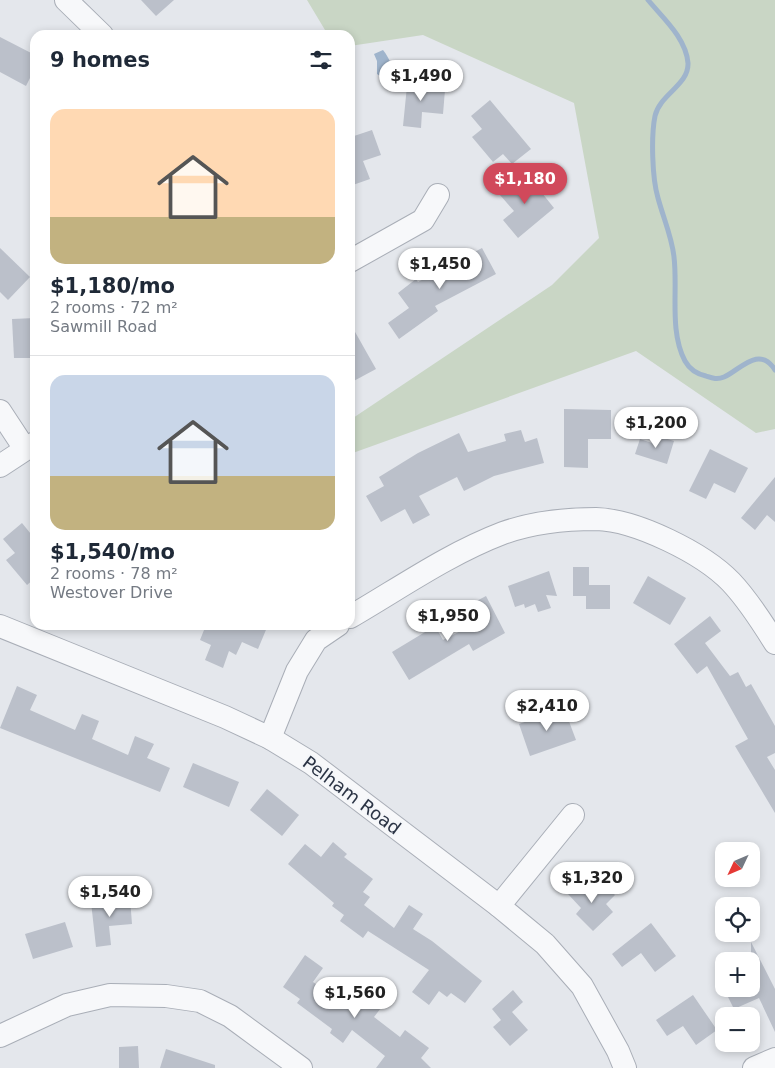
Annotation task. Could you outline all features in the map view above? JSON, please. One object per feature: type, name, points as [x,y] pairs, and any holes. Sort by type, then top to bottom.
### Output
[{"type":"street","points":[[66,0],[97,30]]},
{"type":"street","points":[[355,258],[422,220],[438,195]]},
{"type":"street","points":[[0,412],[30,446],[0,466]]},
{"type":"street","points":[[355,614],[464,550],[504,532],[546,522],[597,519],[647,531],[691,551],[731,581],[760,618],[775,643]]},
{"type":"street","name":"Pelham Road","points":[[0,626],[270,738],[311,763],[545,944],[582,986],[618,1051],[625,1068]]},
{"type":"street","points":[[270,738],[297,671],[316,640],[331,630]]},
{"type":"street","points":[[498,906],[573,815]]},
{"type":"street","points":[[0,1036],[67,1005],[110,995],[166,996],[200,1001],[230,1016],[301,1068]]},
{"type":"street","points":[[754,1068],[775,1059]]},
{"type":"green space","points":[[307,0],[775,0],[775,429],[756,433],[636,351],[355,452],[355,417],[552,285],[599,238],[574,103],[423,35],[355,45],[355,30],[325,30]]},
{"type":"water","points":[[383,50],[391,63],[394,75],[394,79],[387,81],[377,74],[377,61],[374,54]]},
{"type":"building","points":[[141,0],[174,0],[156,16]]},
{"type":"building","points":[[0,37],[30,52],[30,78],[26,86],[0,72]]},
{"type":"building","points":[[408,76],[422,78],[421,88],[445,90],[443,114],[422,112],[421,128],[403,126]]},
{"type":"building","points":[[490,100],[531,149],[512,164],[503,154],[493,162],[472,137],[482,129],[471,116]]},
{"type":"building","points":[[372,130],[381,155],[363,161],[370,179],[355,184],[355,136]]},
{"type":"building","points":[[526,173],[554,208],[518,238],[503,220],[514,211],[500,195]]},
{"type":"building","points":[[0,248],[30,277],[8,300],[0,292]]},
{"type":"building","points":[[482,248],[496,274],[435,306],[438,311],[399,339],[388,323],[409,308],[398,293],[416,279],[418,282]]},
{"type":"building","points":[[30,318],[30,358],[14,358],[12,319]]},
{"type":"building","points":[[355,332],[376,369],[355,380]]},
{"type":"building","points":[[564,409],[611,410],[611,439],[588,439],[588,468],[564,467]]},
{"type":"building","points":[[521,430],[525,442],[537,438],[544,463],[494,476],[464,491],[457,477],[419,496],[430,515],[413,524],[405,509],[381,522],[366,496],[384,486],[379,477],[418,453],[459,433],[468,452],[506,441],[504,434]]},
{"type":"building","points":[[655,435],[674,441],[667,464],[635,454],[640,439],[652,443]]},
{"type":"building","points":[[710,449],[748,468],[735,493],[714,483],[706,499],[689,491]]},
{"type":"building","points":[[775,477],[775,522],[767,515],[755,530],[741,518]]},
{"type":"building","points":[[22,523],[30,533],[30,582],[27,585],[6,560],[15,553],[3,539]]},
{"type":"building","points":[[573,567],[589,567],[589,585],[610,585],[610,609],[586,609],[586,596],[573,596]]},
{"type":"building","points":[[549,571],[557,596],[546,595],[551,608],[538,612],[535,604],[525,608],[524,604],[515,607],[508,586]]},
{"type":"building","points":[[648,576],[686,598],[670,625],[633,603]]},
{"type":"building","points":[[486,596],[505,633],[473,651],[469,644],[409,680],[392,652],[435,626],[443,640],[480,621],[471,604]]},
{"type":"building","points":[[710,616],[721,631],[705,643],[730,676],[738,672],[746,687],[751,684],[775,726],[775,753],[767,757],[775,770],[775,813],[735,746],[748,739],[707,666],[697,674],[674,644]]},
{"type":"building","points":[[204,630],[266,630],[258,649],[242,642],[236,655],[229,651],[223,668],[205,660],[211,645],[200,640]]},
{"type":"building","points":[[17,686],[37,695],[30,710],[75,730],[82,714],[99,721],[92,739],[128,755],[135,736],[154,744],[147,758],[170,768],[160,792],[0,728]]},
{"type":"building","points":[[564,708],[576,740],[530,756],[519,724]]},
{"type":"building","points":[[193,763],[239,782],[229,807],[183,787]]},
{"type":"building","points":[[267,789],[299,815],[282,836],[250,810]]},
{"type":"building","points":[[333,842],[347,854],[344,857],[373,879],[363,892],[370,897],[364,905],[394,928],[409,905],[423,914],[413,929],[432,941],[482,981],[465,1003],[451,993],[447,997],[439,991],[429,1005],[412,992],[429,970],[368,931],[363,938],[340,921],[344,915],[332,906],[334,903],[288,864],[305,844],[321,857]]},
{"type":"building","points":[[581,881],[588,888],[593,883],[600,891],[606,886],[615,895],[606,904],[613,912],[593,931],[576,914],[581,908],[568,894]]},
{"type":"building","points":[[130,898],[132,924],[109,926],[111,945],[96,947],[91,902]]},
{"type":"building","points":[[65,922],[73,947],[33,959],[25,934]]},
{"type":"building","points":[[651,923],[676,956],[655,972],[641,953],[622,967],[612,954]]},
{"type":"building","points":[[751,942],[756,952],[751,952]]},
{"type":"building","points":[[305,955],[323,968],[313,982],[349,1007],[355,998],[366,1007],[390,987],[394,991],[374,1017],[400,1037],[405,1030],[429,1048],[421,1058],[431,1068],[376,1068],[385,1056],[352,1030],[343,1043],[330,1033],[332,1029],[297,1003],[300,999],[283,987]]},
{"type":"building","points":[[760,960],[775,989],[775,1032],[759,998],[739,1007],[733,1007],[728,997],[760,997]]},
{"type":"building","points":[[513,990],[523,1002],[512,1012],[528,1030],[510,1046],[493,1027],[501,1020],[492,1009]]},
{"type":"building","points":[[693,995],[715,1027],[715,1031],[696,1045],[683,1026],[667,1036],[656,1020]]},
{"type":"building","points":[[138,1046],[139,1068],[119,1068],[119,1047]]},
{"type":"building","points":[[166,1049],[215,1065],[215,1068],[160,1068]]},
{"type":"waterway","points":[[648,0],[667,21],[678,37],[683,45],[688,63],[684,77],[658,108],[655,116],[653,145],[653,169],[656,190],[674,257],[675,310],[680,349],[691,369],[712,378],[724,377],[756,359],[762,359],[769,363],[775,370]]}]
